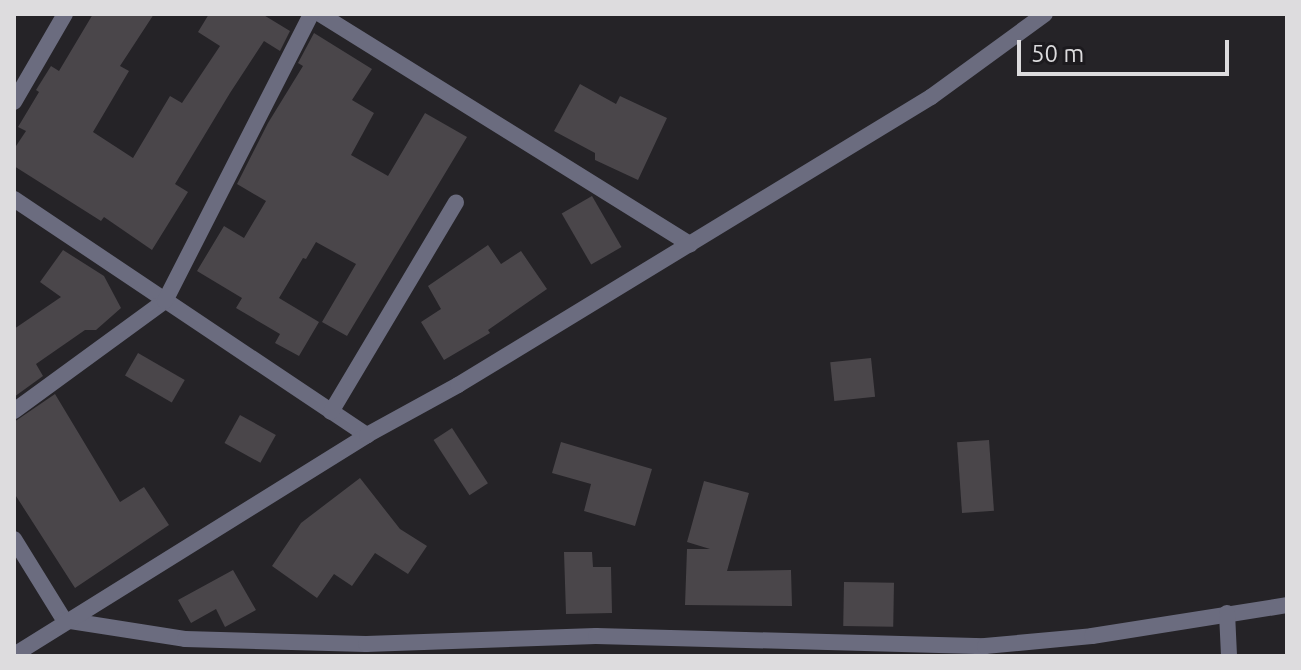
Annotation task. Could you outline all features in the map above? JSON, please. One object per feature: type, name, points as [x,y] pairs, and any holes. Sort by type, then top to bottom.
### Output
[{"type":"street","points":[[14,102],[65,14]]},
{"type":"street","points":[[14,411],[165,301],[311,14]]},
{"type":"street","points":[[320,14],[690,244]]},
{"type":"street","points":[[14,655],[64,620],[367,435],[458,385],[931,97],[1045,14]]},
{"type":"street","points":[[14,199],[367,435]]},
{"type":"street","points":[[331,412],[456,202]]},
{"type":"street","points":[[14,539],[64,620],[185,639],[366,650],[596,636],[832,648],[985,646],[1092,636],[1287,605]]},
{"type":"street","points":[[1227,613],[1229,656]]},
{"type":"building","points":[[93,14],[154,14],[120,66],[129,71],[93,132],[133,158],[170,96],[182,103],[220,46],[198,32],[209,14],[262,14],[290,31],[280,51],[264,41],[230,93],[175,184],[188,192],[152,250],[104,217],[101,221],[14,166],[14,149],[26,131],[18,127],[39,92],[36,90],[51,66],[59,71]]},
{"type":"building","points":[[314,33],[372,69],[352,100],[374,113],[351,155],[388,176],[425,113],[467,137],[347,336],[322,322],[356,264],[316,242],[306,259],[303,258],[279,298],[319,322],[299,356],[275,343],[280,334],[236,308],[242,298],[197,271],[224,226],[244,238],[266,201],[237,184],[268,123],[303,66],[298,63]]},
{"type":"building","points":[[580,84],[616,104],[620,96],[667,118],[638,180],[595,160],[595,153],[554,131]]},
{"type":"building","points":[[592,196],[622,247],[591,265],[562,214]]},
{"type":"building","points":[[488,245],[501,264],[521,251],[547,289],[488,330],[490,333],[444,360],[421,322],[441,309],[428,286]]},
{"type":"building","points":[[63,250],[104,276],[121,308],[96,330],[85,330],[36,364],[43,376],[14,397],[14,329],[61,297],[40,282]]},
{"type":"building","points":[[138,353],[185,380],[172,403],[125,376]]},
{"type":"building","points":[[871,358],[875,397],[834,401],[830,362]]},
{"type":"building","points":[[55,394],[120,502],[144,487],[169,525],[75,588],[14,493],[14,422]]},
{"type":"building","points":[[240,415],[276,435],[260,463],[224,443]]},
{"type":"building","points":[[452,428],[488,483],[469,495],[434,440]]},
{"type":"building","points":[[989,440],[994,511],[962,513],[957,442]]},
{"type":"building","points":[[561,442],[652,469],[635,526],[584,511],[591,484],[552,473]]},
{"type":"building","points":[[360,478],[400,529],[427,546],[408,574],[375,553],[352,586],[334,574],[317,598],[272,566],[301,523]]},
{"type":"building","points":[[704,481],[749,493],[727,571],[791,570],[792,606],[685,605],[687,549],[710,549],[687,542]]},
{"type":"building","points":[[564,552],[592,552],[593,567],[611,567],[612,613],[566,614]]},
{"type":"building","points":[[233,570],[256,610],[225,627],[216,609],[191,623],[178,600]]},
{"type":"building","points":[[844,582],[894,583],[893,627],[843,626]]}]
